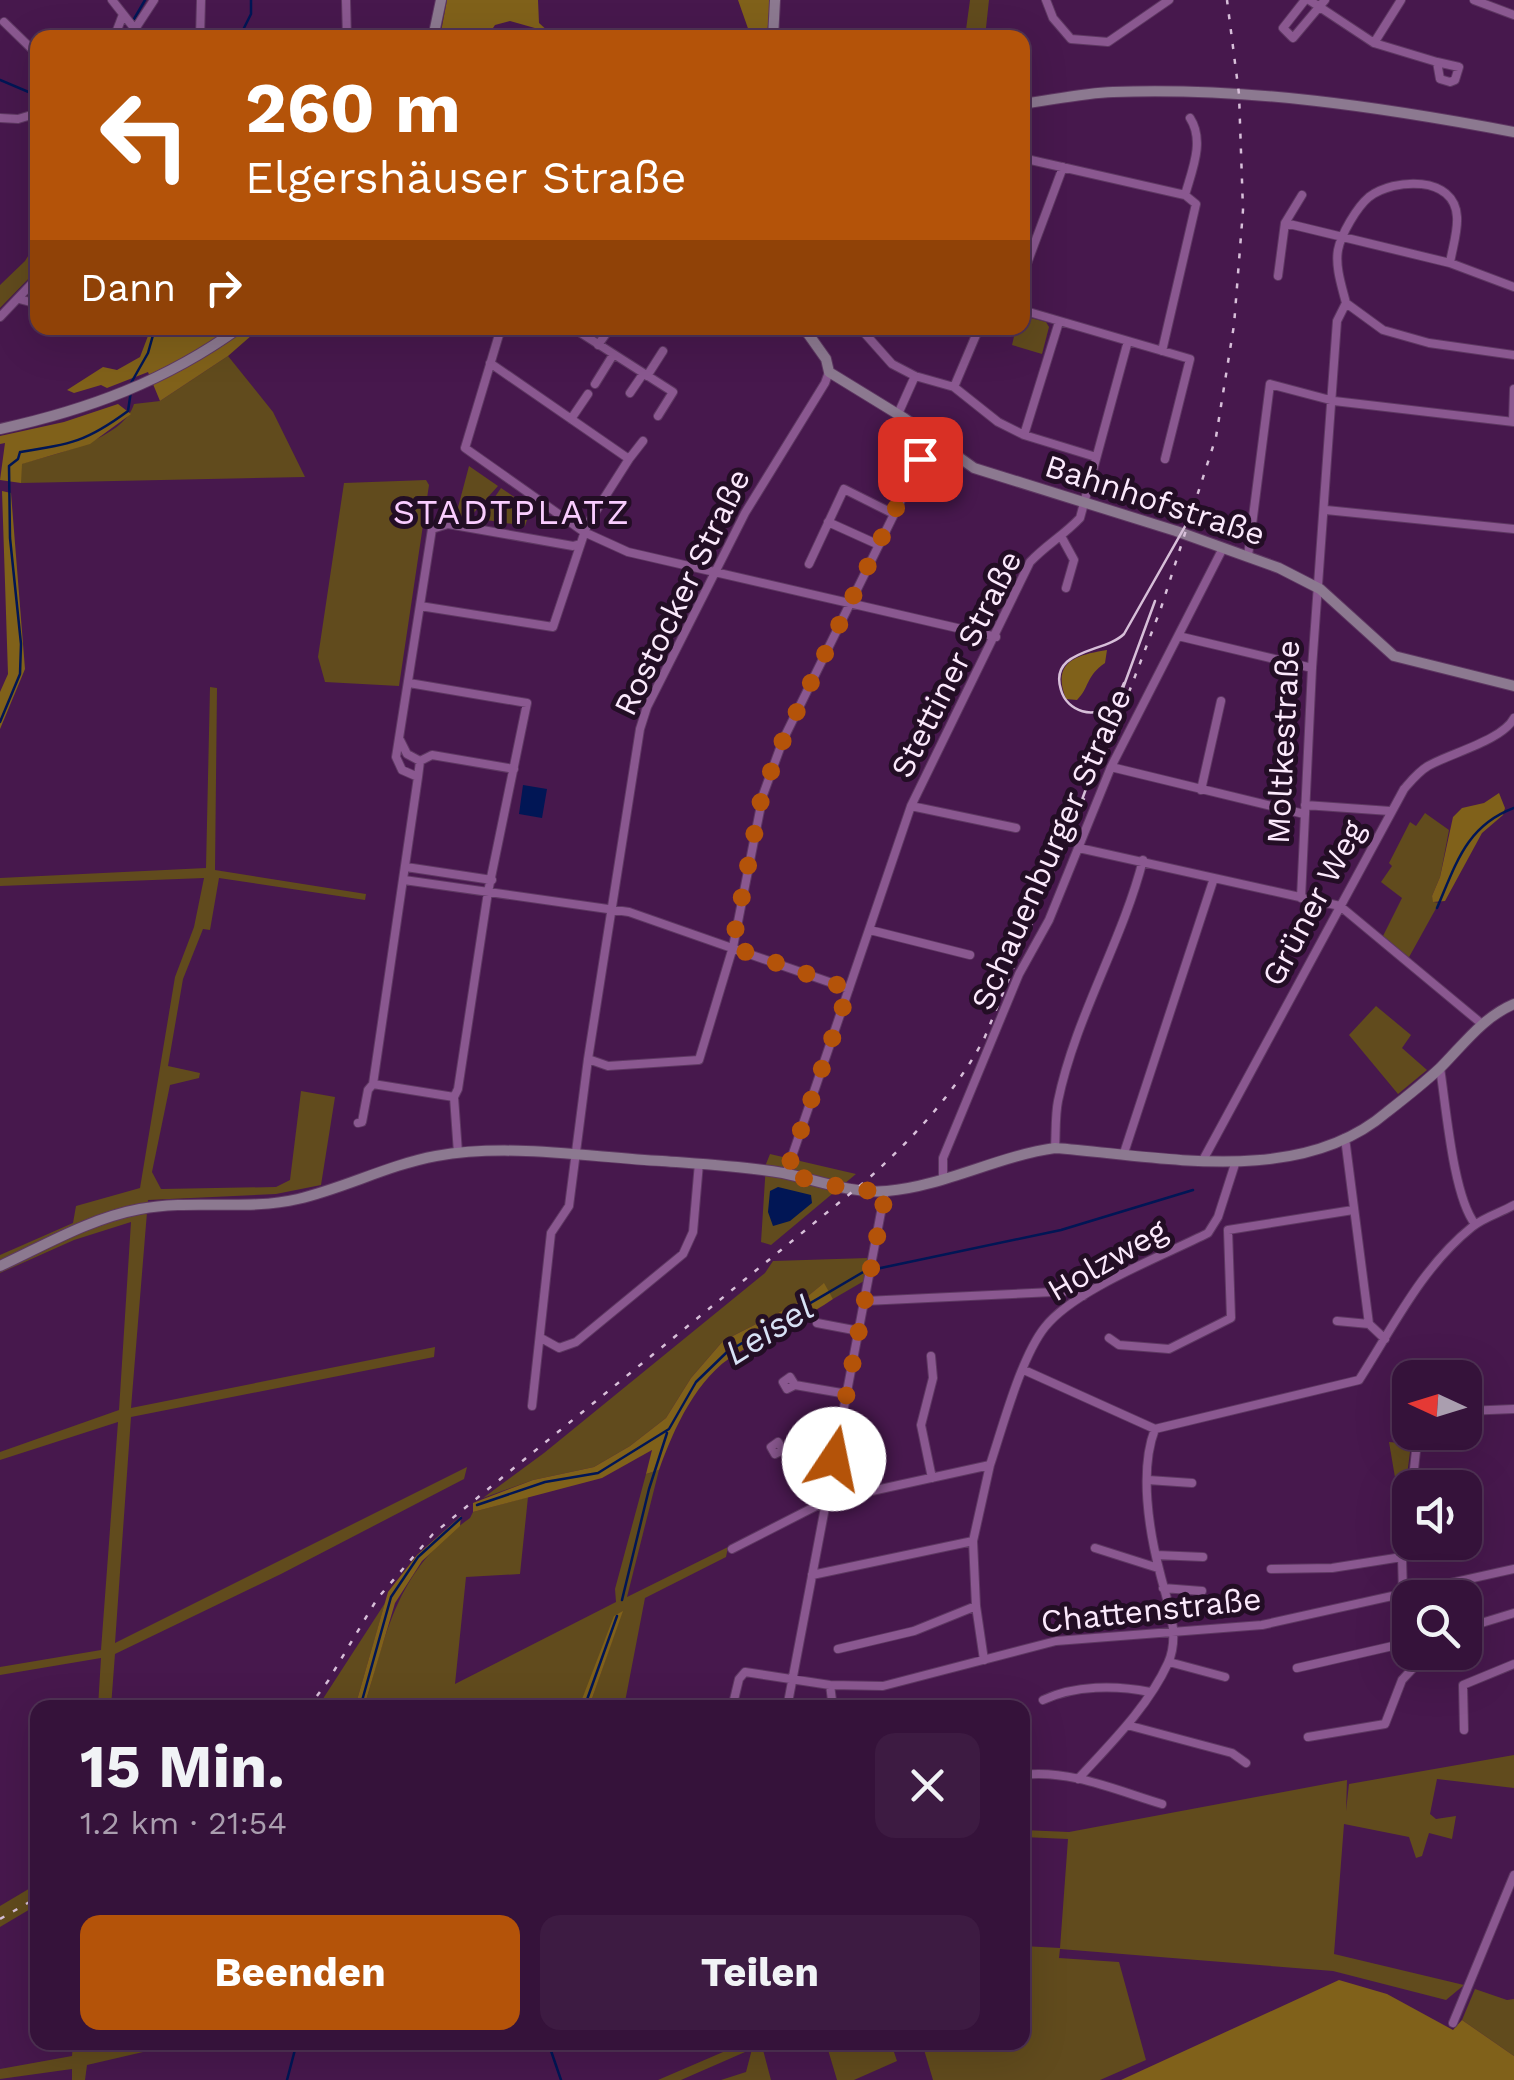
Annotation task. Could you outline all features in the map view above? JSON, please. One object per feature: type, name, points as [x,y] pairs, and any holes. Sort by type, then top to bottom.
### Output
[{"type":"street","points":[[112,0],[132,28],[154,0]]},
{"type":"street","points":[[200,30],[201,0]]},
{"type":"street","points":[[346,0],[348,30]]},
{"type":"street","points":[[435,30],[441,0]]},
{"type":"street","points":[[774,30],[776,0]]},
{"type":"street","points":[[1046,0],[1053,18],[1072,39],[1108,42],[1168,0]]},
{"type":"street","points":[[1325,0],[1318,8],[1294,38],[1283,28],[1307,0],[1318,8],[1374,43],[1438,62]]},
{"type":"street","points":[[1374,43],[1401,0]]},
{"type":"street","points":[[1474,0],[1514,14]]},
{"type":"street","points":[[4,22],[30,47]]},
{"type":"street","points":[[1030,103],[1111,92],[1254,94],[1348,102],[1514,132]]},
{"type":"street","points":[[0,118],[30,115]]},
{"type":"street","points":[[1184,195],[1196,154],[1197,128],[1190,118]]},
{"type":"street","points":[[1030,160],[1184,195],[1196,204],[1162,351]]},
{"type":"street","points":[[1030,256],[1063,167]]},
{"type":"street","points":[[1450,263],[1458,216],[1442,190],[1422,184],[1393,185],[1368,198],[1342,236],[1337,253],[1346,303],[1383,330],[1428,343],[1514,355]]},
{"type":"street","points":[[1278,276],[1285,223],[1302,195]]},
{"type":"street","points":[[1285,223],[1450,263],[1514,287]]},
{"type":"street","points":[[0,316],[30,286]]},
{"type":"street","points":[[19,299],[30,302]]},
{"type":"street","name":"Moltkestraße","points":[[1301,898],[1312,668],[1338,321],[1346,303]]},
{"type":"street","points":[[1030,313],[1190,359],[1165,458]]},
{"type":"street","points":[[1024,435],[1060,322]]},
{"type":"street","points":[[0,428],[54,417],[116,396],[205,352],[229,335]]},
{"type":"street","points":[[499,335],[465,448],[584,532],[628,552],[996,637]]},
{"type":"street","points":[[583,335],[672,392],[658,416]]},
{"type":"street","points":[[598,345],[605,335]]},
{"type":"street","name":"Bahnhofstraße","points":[[809,335],[826,359],[829,372],[932,436],[974,468],[1248,556],[1320,588],[1394,656],[1514,686]]},
{"type":"street","points":[[866,335],[892,364],[954,387],[998,422],[1024,435],[1096,457]]},
{"type":"street","points":[[954,387],[976,335]]},
{"type":"street","name":"Stettiner Straße","points":[[786,1174],[911,806],[1030,562],[1046,544],[1062,538],[1080,518],[1128,341]]},
{"type":"street","points":[[630,393],[664,351]]},
{"type":"street","points":[[595,384],[613,355]]},
{"type":"street","points":[[490,362],[630,459]]},
{"type":"street","name":"Rostocker Straße","points":[[532,1406],[551,1233],[569,1206],[588,1059],[643,718],[744,513],[829,372]]},
{"type":"street","points":[[898,414],[916,376]]},
{"type":"street","points":[[1248,556],[1270,384],[1334,400],[1514,422],[1514,389]]},
{"type":"street","points":[[571,420],[588,394]]},
{"type":"street","points":[[588,1059],[608,1066],[699,1060],[732,947],[762,795],[783,740],[932,436]]},
{"type":"street","points":[[420,606],[552,627],[584,532],[643,441]]},
{"type":"street","points":[[808,564],[844,489],[894,514]]},
{"type":"street","points":[[1326,510],[1514,529]]},
{"type":"street","points":[[828,522],[878,545]]},
{"type":"street","points":[[418,777],[397,765],[432,529],[440,525],[580,544]]},
{"type":"street","points":[[1062,538],[1074,560],[1066,588]]},
{"type":"street","name":"Schauenburger Straße","points":[[943,1177],[944,1158],[1012,990],[1049,920],[1112,767],[1222,548]]},
{"type":"street","points":[[1178,636],[1312,668]]},
{"type":"street","points":[[409,683],[526,703],[488,892],[454,1097],[458,1153]]},
{"type":"street","points":[[1201,790],[1221,701]]},
{"type":"street","name":"Grüner Weg","points":[[1204,1160],[1404,789],[1423,769],[1513,723]]},
{"type":"street","points":[[400,740],[407,754],[420,761]]},
{"type":"street","points":[[420,761],[432,755],[514,769]]},
{"type":"street","points":[[358,1124],[362,1122],[368,1090],[373,1084],[420,761]]},
{"type":"street","points":[[1112,767],[1304,810],[1390,811]]},
{"type":"street","name":"Stettiner Straße","points":[[911,806],[1016,828]]},
{"type":"street","points":[[1079,848],[1340,906],[1482,1024]]},
{"type":"street","points":[[1055,1148],[1058,1103],[1074,1050],[1117,929],[1134,895],[1142,860]]},
{"type":"street","points":[[406,867],[492,880]]},
{"type":"street","points":[[1124,1153],[1214,878]]},
{"type":"street","points":[[404,880],[612,909],[849,989]]},
{"type":"street","points":[[870,930],[970,955]]},
{"type":"street","points":[[0,1266],[110,1216],[176,1204],[259,1204],[298,1199],[407,1162],[458,1153],[497,1151],[698,1164],[786,1174],[853,1190],[886,1191],[1034,1150],[1055,1148],[1236,1164],[1300,1154],[1345,1138],[1377,1121],[1440,1068],[1482,1024],[1514,1004]]},
{"type":"street","points":[[1440,1068],[1459,1185],[1468,1215],[1475,1224]]},
{"type":"street","points":[[373,1084],[454,1097]]},
{"type":"street","points":[[1345,1138],[1369,1324],[1385,1339]]},
{"type":"street","points":[[540,1338],[549,1345],[568,1347],[675,1262],[694,1232],[698,1164]]},
{"type":"street","points":[[1110,1338],[1119,1345],[1169,1350],[1231,1318],[1228,1230],[1218,1217],[1236,1164]]},
{"type":"street","points":[[789,1700],[886,1191]]},
{"type":"street","points":[[1228,1230],[1353,1210]]},
{"type":"street","points":[[1024,1370],[1155,1428],[1359,1380],[1446,1250],[1475,1224],[1512,1210]]},
{"type":"street","name":"Holzweg","points":[[984,1660],[973,1541],[990,1464],[1042,1330],[1083,1296],[1208,1233],[1218,1217]]},
{"type":"street","points":[[864,1301],[1075,1291],[1083,1296]]},
{"type":"street","points":[[1337,1322],[1369,1324]]},
{"type":"street","points":[[817,1323],[859,1331]]},
{"type":"street","points":[[932,1356],[934,1378],[921,1426],[932,1478]]},
{"type":"street","points":[[795,1385],[847,1394]]},
{"type":"street","points":[[1482,1411],[1514,1409]]},
{"type":"street","points":[[1078,1779],[1128,1725],[1169,1662],[1175,1634],[1146,1498],[1155,1428]]},
{"type":"street","points":[[782,1450],[834,1459]]},
{"type":"street","points":[[732,1548],[826,1502],[990,1464]]},
{"type":"street","points":[[1148,1480],[1192,1483]]},
{"type":"street","points":[[812,1575],[973,1541]]},
{"type":"street","points":[[1095,1548],[1158,1568]]},
{"type":"street","points":[[1156,1555],[1204,1558]]},
{"type":"street","points":[[1270,1569],[1332,1568],[1392,1559]]},
{"type":"street","name":"Chattenstraße","points":[[1465,1580],[1514,1569]]},
{"type":"street","points":[[1163,1588],[1202,1590]]},
{"type":"street","name":"Chattenstraße","points":[[734,1700],[745,1672],[830,1685],[883,1686],[1056,1641],[1262,1625],[1392,1596]]},
{"type":"street","points":[[838,1650],[914,1632],[976,1606]]},
{"type":"street","points":[[1482,1623],[1514,1613]]},
{"type":"street","points":[[1297,1668],[1392,1646]]},
{"type":"street","points":[[1169,1662],[1225,1677]]},
{"type":"street","points":[[1464,1730],[1463,1686],[1514,1664]]},
{"type":"street","points":[[1308,1737],[1385,1724],[1402,1680],[1411,1670]]},
{"type":"street","points":[[830,1685],[832,1700]]},
{"type":"street","points":[[1043,1700],[1054,1694],[1119,1686],[1150,1692]]},
{"type":"street","points":[[1128,1725],[1232,1754],[1246,1763]]},
{"type":"street","points":[[1030,1774],[1078,1779],[1162,1804]]},
{"type":"street","points":[[1452,2023],[1514,1875]]},
{"type":"shaded area","points":[[447,0],[538,0],[539,23],[547,30],[510,21],[495,25],[492,30],[441,30]]},
{"type":"shaded area","points":[[738,0],[770,0],[768,30],[749,30]]},
{"type":"shaded area","points":[[970,0],[989,0],[986,30],[966,30]]},
{"type":"shaded area","points":[[30,253],[30,277],[0,308],[0,285]]},
{"type":"shaded area","points":[[1030,318],[1046,322],[1049,327],[1042,354],[1012,345],[1014,335],[1030,335]]},
{"type":"shaded area","points":[[148,335],[252,335],[228,356],[160,401],[148,372],[107,388],[101,385],[74,393],[67,390],[103,367],[117,370],[140,357]]},
{"type":"shaded area","points":[[228,356],[273,412],[305,477],[21,483],[21,464],[102,436],[127,417],[134,404],[160,401]]},
{"type":"shaded area","points":[[118,404],[131,414],[90,444],[22,464],[21,483],[0,480],[5,443],[0,444],[0,436],[64,422]]},
{"type":"shaded area","points":[[469,466],[498,486],[470,517],[456,515]]},
{"type":"shaded area","points":[[426,480],[429,485],[399,686],[325,682],[318,657],[344,483]]},
{"type":"shaded area","points":[[501,488],[531,508],[525,526],[480,519]]},
{"type":"shaded area","points":[[2,491],[11,493],[25,669],[0,729],[0,692],[8,674]]},
{"type":"shaded area","points":[[1107,650],[1105,663],[1077,700],[1066,699],[1062,686],[1064,668],[1086,654]]},
{"type":"shaded area","points":[[210,687],[217,688],[215,870],[366,894],[365,900],[219,878],[210,930],[203,929],[183,979],[168,1066],[200,1073],[199,1078],[170,1085],[152,1172],[161,1189],[276,1187],[290,1180],[301,1091],[335,1097],[321,1185],[276,1194],[148,1200],[131,1408],[435,1347],[434,1357],[131,1417],[115,1643],[467,1467],[464,1479],[115,1654],[112,1700],[98,1700],[101,1658],[0,1675],[0,1667],[101,1650],[118,1422],[0,1460],[0,1452],[119,1410],[131,1222],[74,1240],[0,1273],[0,1255],[73,1223],[76,1206],[140,1188],[175,977],[194,927],[204,878],[0,886],[0,878],[206,868]]},
{"type":"shaded area","points":[[523,785],[547,789],[542,818],[519,814]]},
{"type":"shaded area","points":[[1499,793],[1505,808],[1503,815],[1482,833],[1445,901],[1433,902],[1453,817],[1462,808],[1484,803]]},
{"type":"shaded area","points":[[1425,813],[1449,830],[1440,877],[1432,896],[1439,903],[1408,959],[1383,936],[1402,898],[1381,882],[1410,822],[1416,826]]},
{"type":"shaded area","points":[[1376,1006],[1411,1035],[1402,1048],[1427,1070],[1398,1094],[1349,1035]]},
{"type":"shaded area","points":[[770,1154],[856,1174],[771,1245],[761,1242]]},
{"type":"shaded area","points":[[778,1187],[811,1195],[812,1203],[790,1221],[773,1226],[768,1212],[770,1191]]},
{"type":"shaded area","points":[[868,1258],[864,1281],[833,1299],[823,1284],[803,1300],[723,1341],[691,1378],[666,1418],[630,1446],[594,1467],[533,1480],[483,1498],[765,1273],[773,1261]]},
{"type":"shaded area","points":[[824,1283],[833,1299],[736,1354],[710,1376],[680,1421],[659,1470],[646,1474],[652,1450],[602,1478],[473,1512],[473,1503],[533,1480],[594,1467],[630,1446],[666,1418],[691,1378],[723,1341],[803,1300]]},
{"type":"shaded area","points":[[1389,1442],[1392,1450],[1410,1450],[1408,1470],[1394,1470]]},
{"type":"shaded area","points":[[659,1470],[627,1597],[728,1547],[726,1557],[645,1598],[625,1700],[591,1700],[622,1612],[582,1700],[366,1700],[389,1626],[411,1580],[426,1558],[473,1512],[528,1497],[520,1574],[466,1577],[455,1684],[616,1602],[615,1589],[646,1474]]},
{"type":"shaded area","points":[[461,1516],[460,1526],[422,1561],[395,1603],[366,1700],[357,1700],[388,1592],[417,1555]]},
{"type":"shaded area","points":[[385,1603],[357,1700],[322,1700]]},
{"type":"shaded area","points":[[623,1611],[591,1700],[582,1700],[614,1616]]},
{"type":"shaded area","points":[[1514,1755],[1514,1788],[1437,1779],[1430,1814],[1436,1819],[1456,1816],[1452,1839],[1429,1833],[1422,1856],[1416,1858],[1409,1837],[1344,1824],[1334,1954],[1464,1985],[1446,2000],[1333,1971],[1060,1949],[1059,1958],[1119,1962],[1146,2060],[1100,2080],[933,2080],[924,2050],[1030,2050],[1030,1946],[1060,1948],[1068,1839],[1030,1837],[1030,1830],[1069,1832],[1347,1780],[1346,1811],[1349,1784]]},
{"type":"shaded area","points":[[30,1888],[30,1909],[0,1927],[0,1906]]},
{"type":"shaded area","points":[[1339,1980],[1387,1994],[1453,2030],[1462,2020],[1514,2056],[1514,2080],[1121,2080]]},
{"type":"shaded area","points":[[1475,1989],[1514,1999],[1514,2056],[1462,2020]]},
{"type":"shaded area","points":[[72,2050],[152,2050],[87,2065],[85,2080],[72,2080],[72,2069],[0,2079],[0,2069],[72,2056]]},
{"type":"shaded area","points":[[728,2050],[750,2050],[681,2080],[658,2080]]},
{"type":"shaded area","points":[[752,2050],[763,2050],[771,2080],[721,2080],[746,2072]]},
{"type":"shaded area","points":[[828,2050],[893,2050],[897,2061],[854,2080],[837,2080]]},
{"type":"waterway","points":[[128,30],[145,0]]},
{"type":"waterway","points":[[243,30],[251,14],[251,0]]},
{"type":"waterway","points":[[0,80],[30,93]]},
{"type":"waterway","points":[[131,383],[153,335]]},
{"type":"waterway","points":[[0,722],[20,674],[9,466],[20,452],[66,444],[101,429],[128,411],[131,391]]},
{"type":"waterway","name":"Leisel","points":[[1437,908],[1457,862],[1474,836],[1484,825],[1514,808]]},
{"type":"waterway","name":"Leisel","points":[[876,1269],[1061,1230],[1193,1190]]},
{"type":"waterway","name":"Leisel","points":[[477,1505],[545,1482],[598,1473],[669,1429],[696,1382],[727,1352],[865,1271]]},
{"type":"waterway","points":[[622,1600],[667,1433]]},
{"type":"waterway","name":"Leisel","points":[[362,1700],[391,1597],[418,1557],[461,1518]]},
{"type":"waterway","points":[[587,1700],[617,1616]]},
{"type":"waterway","name":"Leisel","points":[[287,2080],[295,2050]]},
{"type":"waterway","points":[[551,2050],[561,2080]]},
{"type":"tram line","points":[[1124,683],[1112,704],[1090,712],[1069,704],[1059,677],[1070,659],[1124,634],[1196,507]]},
{"type":"tram line","points":[[1076,816],[1155,601]]},
{"type":"railway","points":[[314,1700],[377,1599],[433,1534],[868,1179],[932,1114],[984,1039],[1110,742],[1161,608],[1216,437],[1234,325],[1243,210],[1239,94],[1227,0]]},
{"type":"railway","points":[[0,1919],[30,1902]]},
{"type":"district","name":"STADTPLATZ","points":[[512,512]]},
{"type":"route","points":[[834,1459],[886,1191],[853,1190],[786,1174],[849,989],[732,947],[762,795],[783,740],[920,459]]}]
